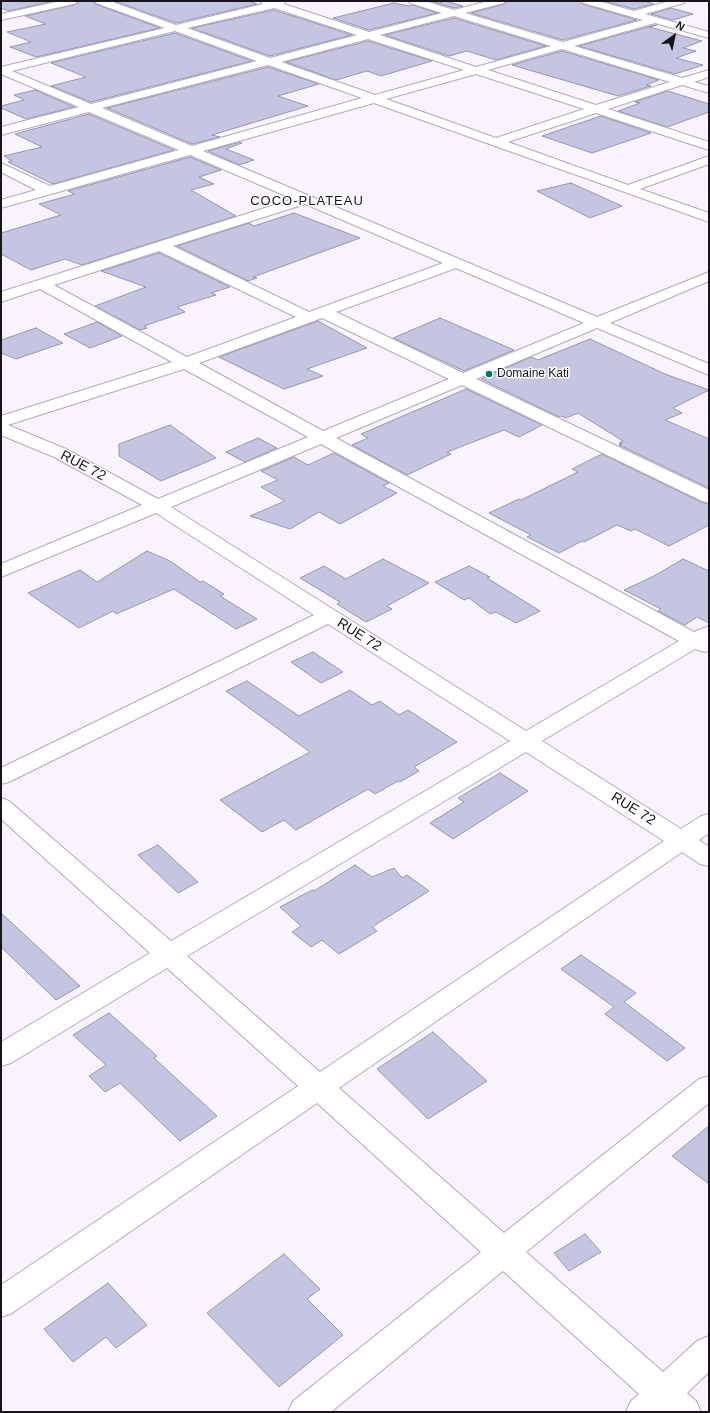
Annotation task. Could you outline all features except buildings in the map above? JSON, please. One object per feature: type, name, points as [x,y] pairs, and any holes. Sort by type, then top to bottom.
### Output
[{"type":"street","points":[[1,17],[74,1]]},
{"type":"street","points":[[100,1],[709,218]]},
{"type":"street","points":[[1,70],[176,28],[270,3],[289,1]]},
{"type":"street","points":[[414,1],[709,90]]},
{"type":"street","points":[[1,131],[500,1]]},
{"type":"street","points":[[587,1],[709,35]]},
{"type":"street","points":[[634,14],[680,1]]},
{"type":"street","points":[[270,3],[709,146]]},
{"type":"street","points":[[1,204],[654,20]]},
{"type":"street","points":[[1,70],[709,370]]},
{"type":"street","points":[[496,142],[709,73]]},
{"type":"street","points":[[628,189],[709,160]]},
{"type":"street","points":[[1,167],[49,191]]},
{"type":"street","points":[[1,297],[306,199]]},
{"type":"street","points":[[161,246],[462,379],[709,497]]},
{"type":"street","points":[[1,422],[185,363],[456,263]]},
{"type":"street","points":[[1,571],[709,276]]},
{"type":"street","points":[[41,284],[322,437],[704,640]]},
{"type":"street","name":"RUE 72","points":[[1,429],[60,453],[157,506],[709,858]]},
{"type":"street","points":[[1,777],[329,616]]},
{"type":"street","points":[[1,1055],[526,741],[704,640]]},
{"type":"street","points":[[1,806],[504,1252],[663,1406],[709,1350]]},
{"type":"street","points":[[1,1303],[709,822]]},
{"type":"street","points":[[305,1412],[709,1087]]},
{"type":"place","name":"Domaine Kati","points":[[489,374]]},
{"type":"district","name":"COCO-PLATEAU","points":[[307,201]]}]
